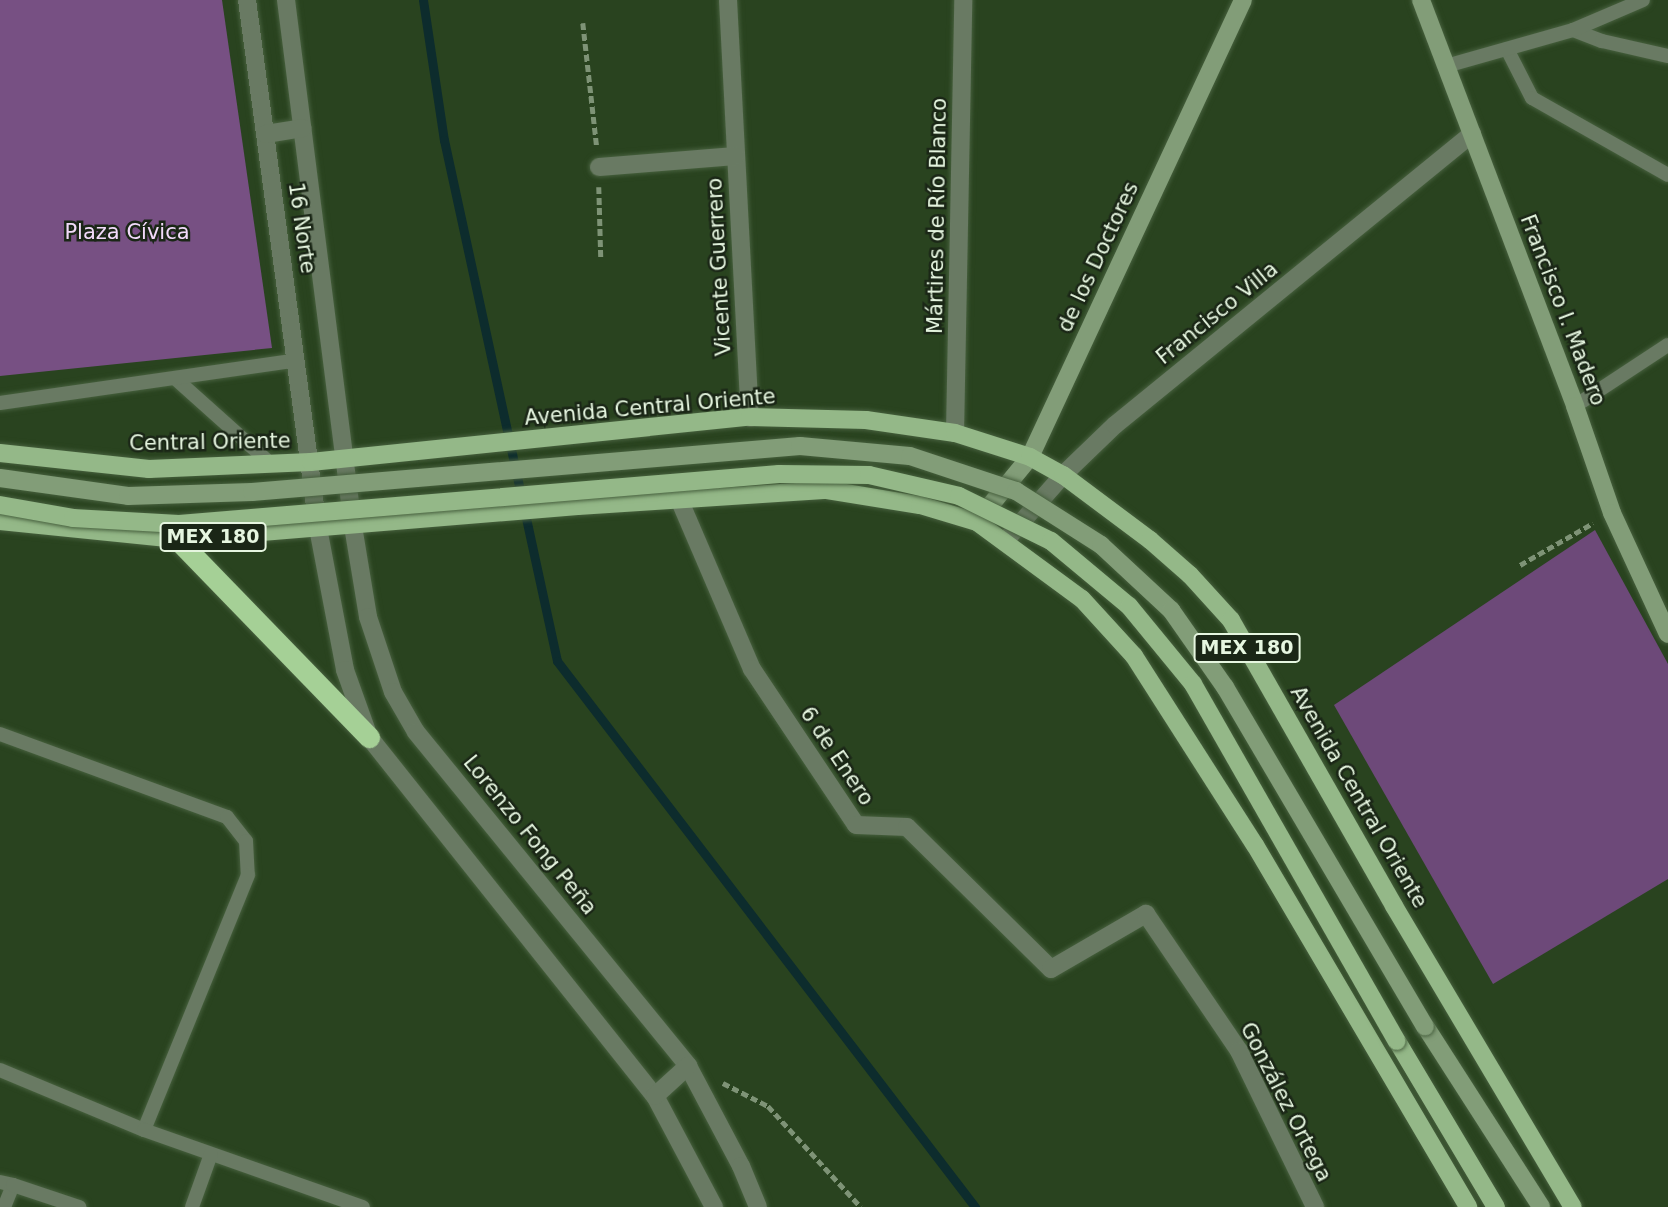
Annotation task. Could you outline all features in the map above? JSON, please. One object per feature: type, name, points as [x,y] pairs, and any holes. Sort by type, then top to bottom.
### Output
[{"type":"highway","points":[[177,539],[369,737]]},
{"type":"main road","name":"de los Doctores","points":[[977,522],[1030,457],[1243,0]]},
{"type":"main road","name":"Francisco I. Madero","points":[[1421,0],[1575,406],[1612,513],[1668,634]]},
{"type":"main road","name":"Avenida Central Oriente","points":[[422,452],[750,417],[866,419],[956,433],[1030,457],[1063,475],[1190,575],[1231,620],[1401,917],[1573,1207]]},
{"type":"main road","points":[[0,478],[128,496],[252,492],[800,446],[910,456],[1016,491],[1101,545],[1171,610],[1225,688],[1425,1026],[1541,1207]]},
{"type":"main road","name":"Central Oriente","points":[[0,453],[149,469],[346,460],[422,452]]},
{"type":"main road","points":[[0,505],[73,518],[179,524],[779,474],[869,475],[959,496],[1051,541],[1129,606],[1193,684],[1397,1041],[1496,1207]]},
{"type":"main road","name":"MEX 180","points":[[0,521],[177,539],[578,506],[827,490],[920,505],[977,522],[1082,599],[1134,656],[1255,845],[1468,1207]]},
{"type":"street","name":"16 Norte","points":[[247,0],[311,462]]},
{"type":"street","name":"16 Norte","points":[[286,0],[346,460]]},
{"type":"street","name":"Vicente Guerrero","points":[[729,0],[750,417]]},
{"type":"street","name":"Mártires de Río Blanco","points":[[956,433],[963,0]]},
{"type":"street","points":[[266,134],[303,128]]},
{"type":"street","name":"Francisco Villa","points":[[1004,541],[1063,475],[1115,425],[1472,134]]},
{"type":"street","name":"Vicente Guerrero","points":[[599,167],[736,156]]},
{"type":"street","name":"Lorenzo Fong Peña","points":[[346,460],[353,526],[368,617],[393,692],[416,732],[688,1066],[741,1166],[758,1207]]},
{"type":"street","points":[[311,462],[318,528],[345,670],[369,737],[655,1096],[714,1207]]},
{"type":"street","name":"6 de Enero","points":[[679,499],[752,669],[856,825],[907,827],[1051,969],[1146,914]]},
{"type":"street","name":"González Ortega","points":[[1146,914],[1239,1051],[1315,1207]]},
{"type":"street","points":[[655,1096],[688,1066]]},
{"type":"lane","points":[[1446,66],[1573,30],[1643,0]]},
{"type":"lane","points":[[1573,30],[1602,41],[1668,56]]},
{"type":"lane","points":[[1507,49],[1532,98],[1668,175]]},
{"type":"lane","points":[[1575,406],[1668,345]]},
{"type":"lane","points":[[0,403],[177,380],[297,360]]},
{"type":"lane","points":[[177,380],[271,464]]},
{"type":"lane","points":[[0,734],[227,817],[246,841],[248,874],[144,1130]]},
{"type":"lane","points":[[0,1070],[144,1130],[363,1207]]},
{"type":"lane","points":[[192,1207],[211,1154]]},
{"type":"lane","points":[[4,1207],[6,1184],[79,1207]]},
{"type":"path","points":[[583,23],[599,167],[601,260]]},
{"type":"path","points":[[1520,565],[1612,513]]},
{"type":"path","points":[[688,1066],[768,1106],[861,1207]]},
{"type":"shaded area","points":[[1595,530],[1668,664],[1668,879],[1493,984],[1334,705]]},
{"type":"green space","name":"Plaza Cívica","points":[[0,0],[222,0],[272,348],[0,376]]},
{"type":"waterway","points":[[423,0],[444,140],[557,661],[975,1207]]}]
